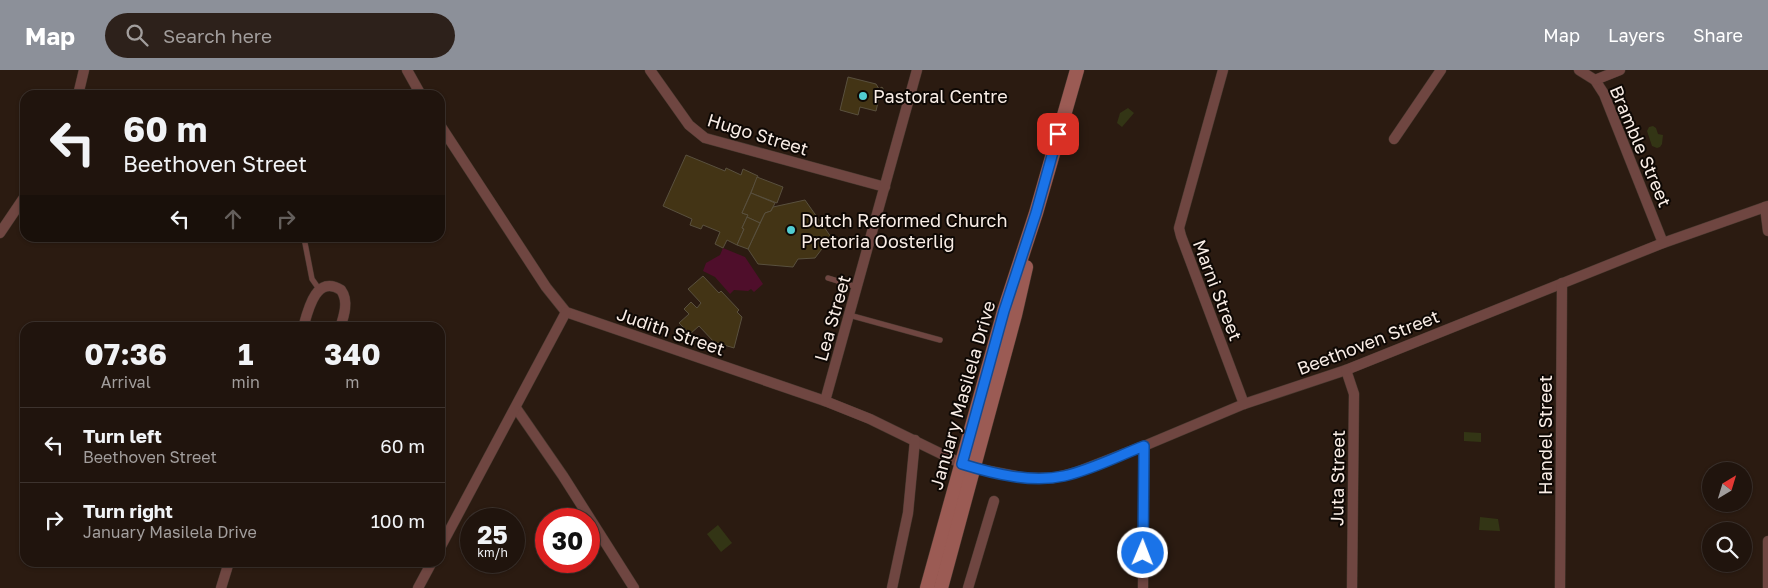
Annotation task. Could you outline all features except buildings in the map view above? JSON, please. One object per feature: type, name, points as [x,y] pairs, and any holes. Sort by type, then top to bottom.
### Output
[{"type":"main road","name":"January Masilela Drive","points":[[927,588],[968,466],[1015,315],[1036,213],[1077,70]]},
{"type":"main road","name":"January Masilela Drive","points":[[941,588],[968,466]]},
{"type":"street","points":[[79,90],[84,70]]},
{"type":"street","points":[[407,70],[418,90]]},
{"type":"street","name":"Hugo Street","points":[[650,70],[689,125],[706,138],[885,187]]},
{"type":"street","name":"Lea Street","points":[[825,401],[917,70]]},
{"type":"street","name":"Marni Street","points":[[1223,70],[1179,228],[1244,404]]},
{"type":"street","points":[[1394,138],[1441,70]]},
{"type":"street","name":"Bramble Street","points":[[1580,70],[1595,80],[1610,108],[1663,243]]},
{"type":"street","points":[[1595,80],[1620,70]]},
{"type":"street","points":[[445,133],[546,287],[566,312],[445,539]]},
{"type":"street","points":[[0,233],[20,203]]},
{"type":"street","points":[[1766,206],[1768,231]]},
{"type":"street","name":"Beethoven Street","points":[[968,466],[1026,478],[1053,478],[1077,472],[1244,404],[1346,370],[1663,243],[1766,206]]},
{"type":"street","name":"Handel Street","points":[[1560,588],[1562,283]]},
{"type":"street","points":[[305,322],[312,300],[319,289],[333,286],[344,294],[346,307],[342,322]]},
{"type":"street","name":"Judith Street","points":[[566,312],[825,401],[870,419],[968,466]]},
{"type":"street","name":"Juta Street","points":[[1346,370],[1354,394],[1352,588]]},
{"type":"street","points":[[516,408],[563,476],[634,588]]},
{"type":"street","points":[[892,588],[908,513],[915,440]]},
{"type":"street","points":[[1143,588],[1144,446]]},
{"type":"street","points":[[968,588],[994,501]]},
{"type":"street","points":[[1768,541],[1768,588]]},
{"type":"street","points":[[221,588],[227,567]]},
{"type":"street","points":[[418,588],[429,567]]},
{"type":"lane","points":[[305,242],[312,279],[319,289]]},
{"type":"lane","points":[[828,278],[857,287]]},
{"type":"lane","points":[[849,315],[940,340]]},
{"type":"shaded area","points":[[1128,108],[1134,113],[1122,127],[1117,123],[1120,113]]},
{"type":"shaded area","points":[[1653,126],[1658,134],[1663,135],[1662,144],[1657,148],[1652,146],[1647,131],[1649,127]]},
{"type":"shaded area","points":[[723,248],[745,257],[763,284],[754,292],[751,289],[748,291],[734,290],[730,294],[715,277],[703,271],[706,263],[720,255]]},
{"type":"shaded area","points":[[1464,432],[1481,433],[1481,442],[1464,441]]},
{"type":"shaded area","points":[[1480,517],[1498,519],[1500,531],[1479,530]]},
{"type":"shaded area","points":[[718,525],[732,543],[721,552],[707,534]]},
{"type":"place","name":"Pastoral Centre","points":[[863,96]]},
{"type":"place","name":"Dutch Reformed Church Pretoria Oosterlig","points":[[791,230]]},
{"type":"route","points":[[1058,134],[1036,213],[1004,311],[962,464],[1026,478],[1053,478],[1077,472],[1144,446],[1143,553]]}]
